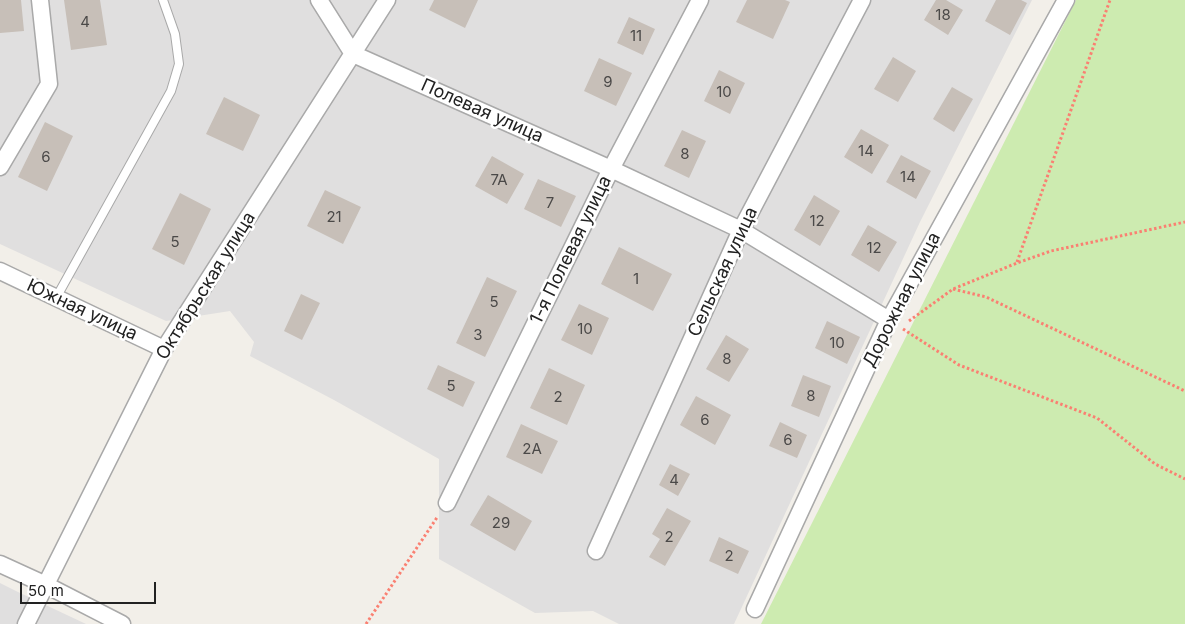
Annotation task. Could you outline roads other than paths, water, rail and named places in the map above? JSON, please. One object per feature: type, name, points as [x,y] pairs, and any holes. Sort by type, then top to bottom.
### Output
[{"type":"street","points":[[0,167],[48,84],[40,0]]},
{"type":"street","points":[[320,0],[353,54]]},
{"type":"street","name":"Октябрьская улица","points":[[26,624],[164,349],[388,0]]},
{"type":"street","name":"1-я Полевая улица","points":[[447,503],[611,169],[700,0]]},
{"type":"street","name":"Сельская улица","points":[[596,551],[741,230],[862,0]]},
{"type":"street","name":"Дорожная улица","points":[[756,609],[889,320],[1066,0]]},
{"type":"street","name":"Полевая улица","points":[[353,54],[611,169],[741,230],[889,320]]},
{"type":"street","name":"Южная улица","points":[[0,271],[164,349]]},
{"type":"street","points":[[0,564],[122,624]]},
{"type":"lane","points":[[56,298],[171,91],[179,64],[175,34],[163,0]]}]
